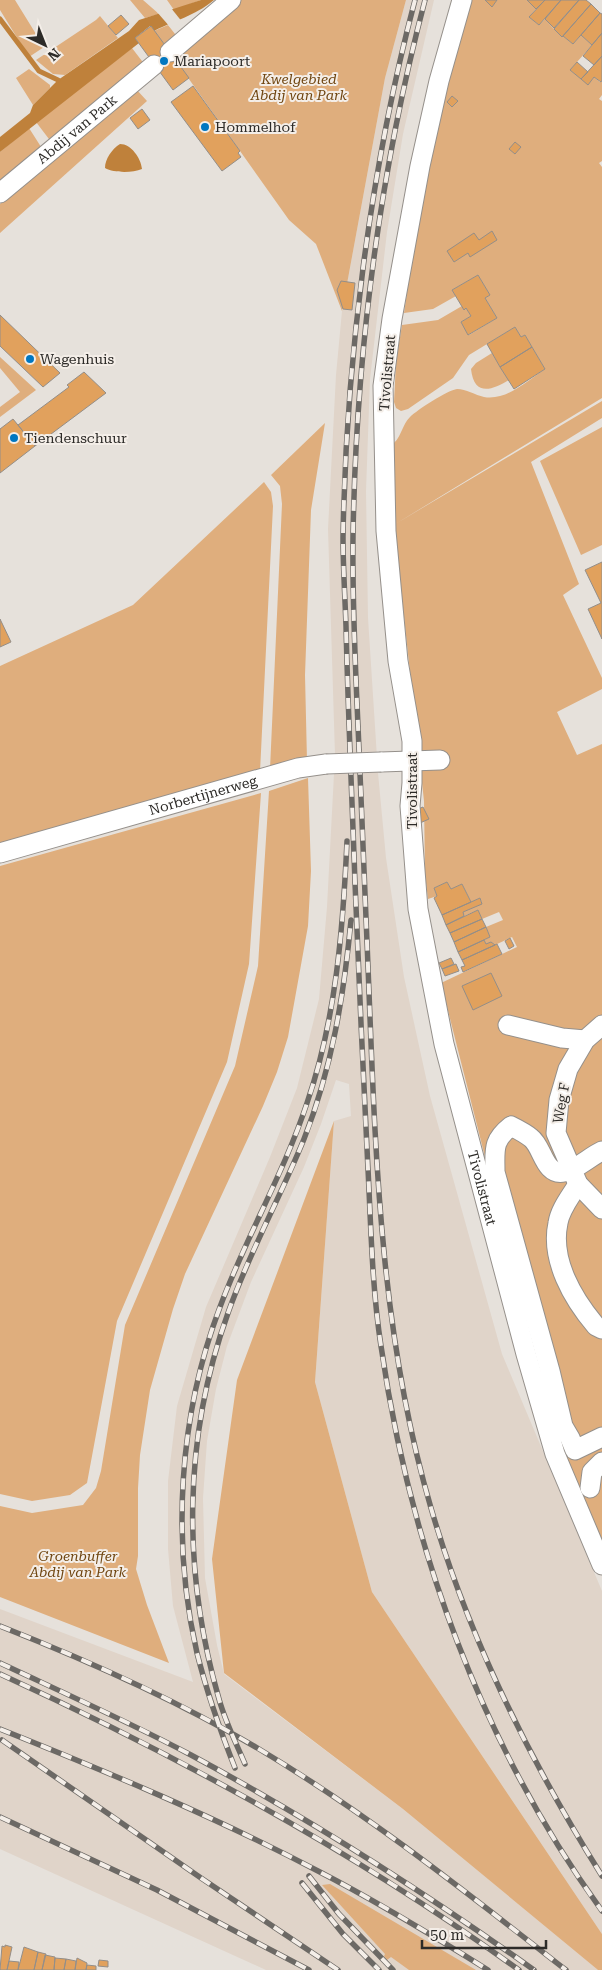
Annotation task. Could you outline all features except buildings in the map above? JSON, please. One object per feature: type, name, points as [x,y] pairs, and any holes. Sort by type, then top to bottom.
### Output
[{"type":"street","points":[[170,52],[231,0]]},
{"type":"street","name":"Tivolistraat","points":[[462,0],[420,166],[392,319],[383,386],[386,531],[398,661],[412,741],[410,806],[418,909],[444,1044],[554,1454],[602,1565]]},
{"type":"street","name":"Abdij van Park","points":[[0,193],[154,65]]},
{"type":"street","name":"Norbertijnerweg","points":[[0,853],[298,768],[326,764],[440,760]]},
{"type":"street","name":"Weg F","points":[[602,1025],[585,1040],[568,1069],[559,1100],[556,1133],[574,1177],[602,1209]]},
{"type":"street","points":[[508,1026],[562,1038],[585,1040]]},
{"type":"street","points":[[574,1177],[550,1168],[543,1158],[539,1146],[531,1138],[511,1126],[497,1140],[496,1172],[550,1372],[562,1426],[575,1450],[602,1437]]},
{"type":"street","points":[[602,1151],[574,1177],[567,1202],[558,1222],[557,1250],[572,1294],[596,1326],[602,1329]]},
{"type":"street","points":[[590,1488],[592,1472],[602,1462]]},
{"type":"shaded area","points":[[201,0],[214,0],[192,14],[154,31],[150,26],[135,38],[139,43],[0,152],[0,137],[30,113],[33,105],[58,80],[129,31],[139,20]]},
{"type":"shaded area","points":[[406,0],[434,0],[403,134],[387,232],[370,379],[366,491],[368,618],[378,773],[386,858],[404,977],[430,1096],[502,1354],[602,1591],[602,1934],[372,1592],[315,1382],[334,1121],[351,1116],[349,1084],[336,1080],[304,1167],[251,1282],[227,1346],[216,1389],[207,1441],[203,1498],[205,1578],[224,1674],[403,1809],[598,1970],[266,1970],[0,1849],[0,1609],[193,1682],[173,1606],[168,1549],[168,1481],[177,1406],[206,1307],[270,1157],[297,1088],[319,999],[327,907],[335,755],[328,529],[336,375],[342,311],[385,78]]},
{"type":"shaded area","points":[[120,144],[128,146],[135,152],[140,160],[142,169],[123,172],[105,168],[110,154]]},
{"type":"green space","points":[[0,0],[15,0],[44,47],[29,57],[0,10]]},
{"type":"green space","points":[[130,0],[143,0],[159,14],[145,18]]},
{"type":"green space","points":[[167,0],[201,0],[174,10]]},
{"type":"green space","name":"Kwelgebied Abdij van Park","points":[[241,0],[406,0],[385,78],[342,311],[316,244],[289,220],[174,58]]},
{"type":"green space","points":[[465,0],[485,0],[492,6],[497,0],[527,0],[536,9],[529,17],[539,25],[545,19],[573,44],[581,35],[592,45],[570,70],[588,84],[594,77],[600,82],[602,80],[602,95],[599,99],[602,101],[602,161],[599,163],[602,167],[602,398],[397,523],[602,401],[602,418],[531,462],[579,584],[563,595],[602,678],[602,689],[557,712],[577,755],[602,744],[602,1550],[560,1453],[441,983],[517,947],[512,937],[495,945],[491,942],[486,944],[484,940],[490,937],[486,927],[503,920],[499,912],[482,919],[478,910],[464,916],[463,912],[482,903],[480,898],[471,902],[462,884],[451,889],[447,882],[434,888],[437,896],[428,899],[425,875],[424,801],[394,525],[396,524],[393,467],[394,443],[410,417],[453,390],[464,390],[484,397],[501,396],[517,389],[545,369],[525,335],[521,337],[515,327],[469,355],[453,378],[408,409],[401,411],[396,408],[394,402],[396,362],[402,325],[438,320],[462,306],[464,310],[466,308],[471,316],[461,322],[469,335],[497,318],[485,298],[490,295],[478,275],[452,290],[456,296],[433,309],[404,313],[412,258],[410,250]]},
{"type":"green space","points":[[100,16],[118,38],[65,75],[53,74],[36,60],[96,20]]},
{"type":"green space","points":[[168,25],[175,34],[176,39],[166,46],[154,31]]},
{"type":"green space","points":[[132,48],[145,65],[52,143],[36,122]]},
{"type":"green space","points":[[29,69],[50,85],[50,88],[33,105],[16,78]]},
{"type":"green space","points":[[136,89],[147,101],[0,233],[0,204]]},
{"type":"green space","points":[[29,128],[43,150],[0,187],[0,152]]},
{"type":"green space","points":[[492,353],[509,380],[496,387],[484,389],[476,384],[471,369],[476,363]]},
{"type":"green space","points":[[0,357],[36,390],[0,417],[0,407],[20,392],[0,368]]},
{"type":"green space","points":[[325,423],[311,510],[305,675],[307,761],[270,769],[282,504],[280,486],[271,475]]},
{"type":"green space","points":[[602,427],[602,545],[581,555],[540,461]]},
{"type":"green space","points":[[264,482],[271,492],[273,506],[260,772],[0,844],[0,666],[133,605]]},
{"type":"green space","name":"Groenbuffer Abdij van Park","points":[[308,778],[311,871],[308,926],[288,1037],[277,1072],[263,1106],[185,1274],[150,1390],[140,1455],[138,1556],[136,1569],[147,1605],[169,1663],[0,1597],[0,1506],[32,1513],[83,1505],[96,1488],[101,1471],[125,1325],[235,1066],[258,966],[269,791]]},
{"type":"green space","points":[[261,793],[249,964],[227,1062],[117,1321],[87,1483],[70,1495],[32,1501],[0,1494],[0,866]]},
{"type":"green space","points":[[334,1121],[315,1382],[372,1592],[602,1934],[602,1970],[598,1970],[403,1809],[224,1673],[212,1559],[237,1380]]},
{"type":"green space","points":[[330,1884],[476,1970],[409,1970],[391,1957],[387,1960],[384,1956],[385,1954],[322,1885]]},
{"type":"pier","points":[[171,8],[183,23],[170,27],[157,12]]},
{"type":"waterway","points":[[0,19],[39,71],[58,80]]},
{"type":"railway","points":[[415,0],[399,65],[373,198],[355,335],[345,470],[343,537],[349,722],[371,1236],[376,1302],[381,1346],[394,1421],[411,1496],[432,1570],[457,1642],[487,1713],[521,1781],[559,1847],[602,1911]]},
{"type":"railway","points":[[425,0],[395,132],[383,199],[365,333],[355,468],[353,536],[354,642],[373,1085],[382,1228],[389,1299],[399,1369],[413,1439],[446,1557],[483,1652],[526,1744],[602,1876]]},
{"type":"railway","points":[[235,1768],[205,1682],[197,1653],[189,1610],[182,1522],[183,1478],[188,1434],[195,1391],[206,1348],[220,1307],[241,1255],[298,1129],[317,1071],[325,1039],[336,974],[347,841]]},
{"type":"railway","points":[[245,1764],[227,1724],[219,1699],[207,1651],[198,1602],[194,1554],[193,1505],[196,1456],[202,1408],[213,1360],[236,1291],[285,1183],[314,1112],[335,1031],[345,976],[351,920]]},
{"type":"railway","points":[[0,1626],[132,1682],[196,1714],[259,1749],[378,1827],[566,1970]]},
{"type":"railway","points":[[0,1663],[168,1743],[235,1779],[366,1857],[451,1912],[534,1970]]},
{"type":"railway","points":[[0,1674],[135,1739],[267,1809],[395,1886],[519,1970]]},
{"type":"railway","points":[[0,1729],[161,1796],[279,1851],[383,1906],[488,1970]]},
{"type":"railway","points":[[2,1740],[338,1970]]},
{"type":"railway","points":[[0,1817],[157,1890],[309,1970]]},
{"type":"railway","points":[[309,1876],[339,1914],[393,1970]]},
{"type":"railway","points":[[302,1883],[343,1934],[379,1970]]},
{"type":"place","name":"Mariapoort","points":[[164,61]]},
{"type":"place","name":"Hommelhof","points":[[205,127]]},
{"type":"place","name":"Wagenhuis","points":[[30,359]]},
{"type":"place","name":"Tiendenschuur","points":[[14,438]]}]
